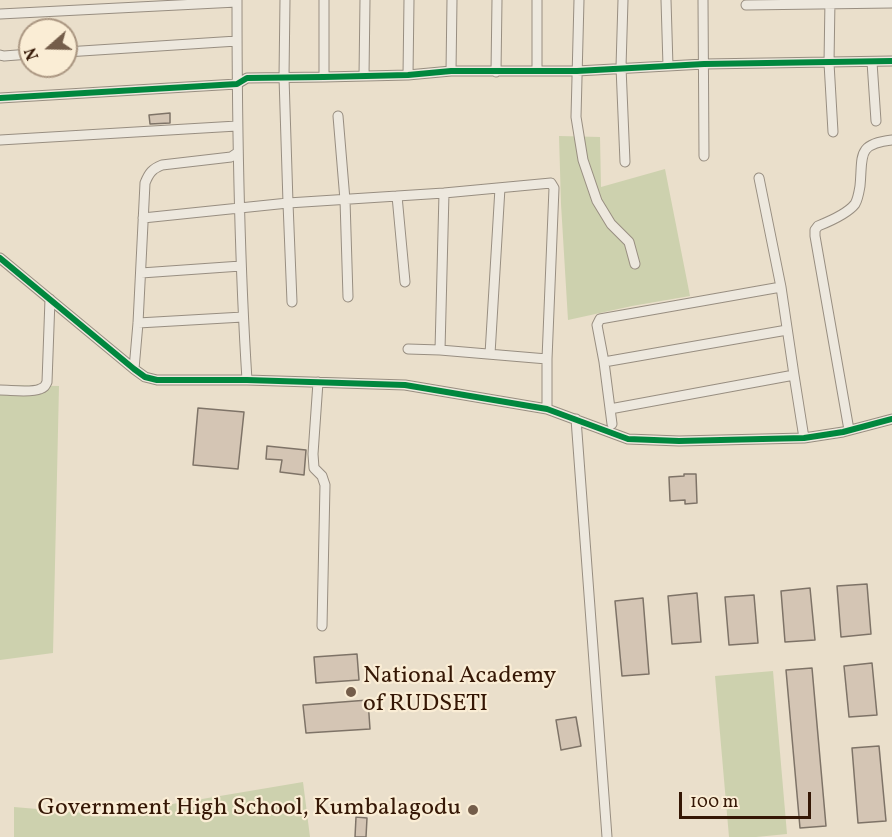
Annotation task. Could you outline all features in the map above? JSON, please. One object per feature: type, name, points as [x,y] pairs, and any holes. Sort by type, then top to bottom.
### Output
[{"type":"street","points":[[285,0],[284,77],[292,302]]},
{"type":"street","points":[[324,0],[324,77]]},
{"type":"street","points":[[364,76],[365,0]]},
{"type":"street","points":[[408,75],[409,0]]},
{"type":"street","points":[[451,71],[452,0]]},
{"type":"street","points":[[496,0],[496,72]]},
{"type":"street","points":[[537,0],[537,71]]},
{"type":"street","points":[[579,0],[576,117],[583,160],[597,201],[611,224],[629,242],[635,264]]},
{"type":"street","points":[[622,0],[621,69],[625,162]]},
{"type":"street","points":[[666,0],[668,66]]},
{"type":"street","points":[[704,0],[704,156]]},
{"type":"street","points":[[0,14],[237,1],[237,153],[247,380]]},
{"type":"street","points":[[746,5],[830,2],[892,3]]},
{"type":"street","points":[[830,2],[833,132]]},
{"type":"street","points":[[78,51],[237,41]]},
{"type":"street","points":[[0,55],[18,55]]},
{"type":"street","points":[[0,99],[237,84],[247,78],[408,75],[451,71],[577,71],[704,64],[892,61]]},
{"type":"street","points":[[872,62],[876,121]]},
{"type":"street","points":[[338,116],[345,200],[348,297]]},
{"type":"street","points":[[0,140],[237,126]]},
{"type":"street","points":[[849,430],[815,230],[818,226],[854,206],[858,198],[863,153],[867,147],[879,141],[892,140]]},
{"type":"street","points":[[134,369],[145,183],[148,174],[154,168],[162,165],[231,157],[237,153]]},
{"type":"street","points":[[759,178],[781,286],[804,438]]},
{"type":"street","points":[[143,218],[288,203],[444,193],[551,183],[554,188],[547,409]]},
{"type":"street","points":[[490,354],[500,188]]},
{"type":"street","points":[[440,350],[444,193]]},
{"type":"street","points":[[398,196],[405,282]]},
{"type":"street","points":[[0,258],[134,369],[145,377],[158,380],[247,380],[405,385],[547,409],[628,439],[679,441],[804,438],[892,419]]},
{"type":"street","points":[[141,273],[241,266]]},
{"type":"street","points":[[612,424],[597,325],[600,319],[781,286]]},
{"type":"street","points":[[0,390],[40,389],[47,382],[50,299]]},
{"type":"street","points":[[138,323],[243,317]]},
{"type":"street","points":[[604,362],[787,330]]},
{"type":"street","points":[[408,349],[547,359]]},
{"type":"street","points":[[610,409],[794,375]]},
{"type":"street","points":[[318,382],[313,454],[314,468],[322,476],[325,485],[322,626]]},
{"type":"street","points":[[576,419],[607,837]]},
{"type":"green space","points":[[559,136],[600,137],[601,187],[665,169],[690,296],[568,320]]},
{"type":"green space","points":[[0,385],[59,386],[53,653],[0,660]]},
{"type":"green space","points":[[773,671],[787,834],[729,837],[715,676]]},
{"type":"green space","points":[[303,782],[310,837],[14,837],[14,807],[107,815]]},
{"type":"building","points":[[170,113],[170,123],[150,124],[149,115]]},
{"type":"building","points":[[198,408],[244,412],[238,469],[193,465]]},
{"type":"building","points":[[267,446],[306,450],[304,475],[280,472],[282,460],[266,459]]},
{"type":"building","points":[[684,474],[696,474],[697,503],[685,504],[685,500],[670,501],[669,477],[684,476]]},
{"type":"building","points":[[867,584],[871,634],[841,637],[837,586]]},
{"type":"building","points":[[810,588],[815,640],[785,642],[781,591]]},
{"type":"building","points":[[697,593],[701,642],[672,644],[668,596]]},
{"type":"building","points":[[754,595],[758,643],[729,645],[725,597]]},
{"type":"building","points":[[643,598],[649,674],[622,676],[615,601]]},
{"type":"building","points":[[357,654],[359,680],[316,683],[314,657]]},
{"type":"building","points":[[872,663],[877,715],[849,717],[844,666]]},
{"type":"building","points":[[812,668],[826,826],[800,828],[786,670]]},
{"type":"building","points":[[368,700],[370,729],[306,733],[303,705]]},
{"type":"building","points":[[576,717],[581,746],[561,750],[556,720]]},
{"type":"building","points":[[879,746],[886,821],[858,823],[852,748]]},
{"type":"building","points":[[356,817],[367,818],[366,837],[355,837]]},
{"type":"cycle path","points":[[0,98],[237,84],[247,78],[408,75],[451,71],[577,71],[704,64],[892,61]]},
{"type":"cycle path","points":[[0,258],[134,369],[145,377],[157,380],[247,380],[405,385],[547,409],[628,439],[679,441],[804,438],[843,432],[892,419]]},
{"type":"place","name":"National Academy of RUDSETI","points":[[351,692]]},
{"type":"place","name":"Government High School, Kumbalagodu","points":[[473,810]]}]
